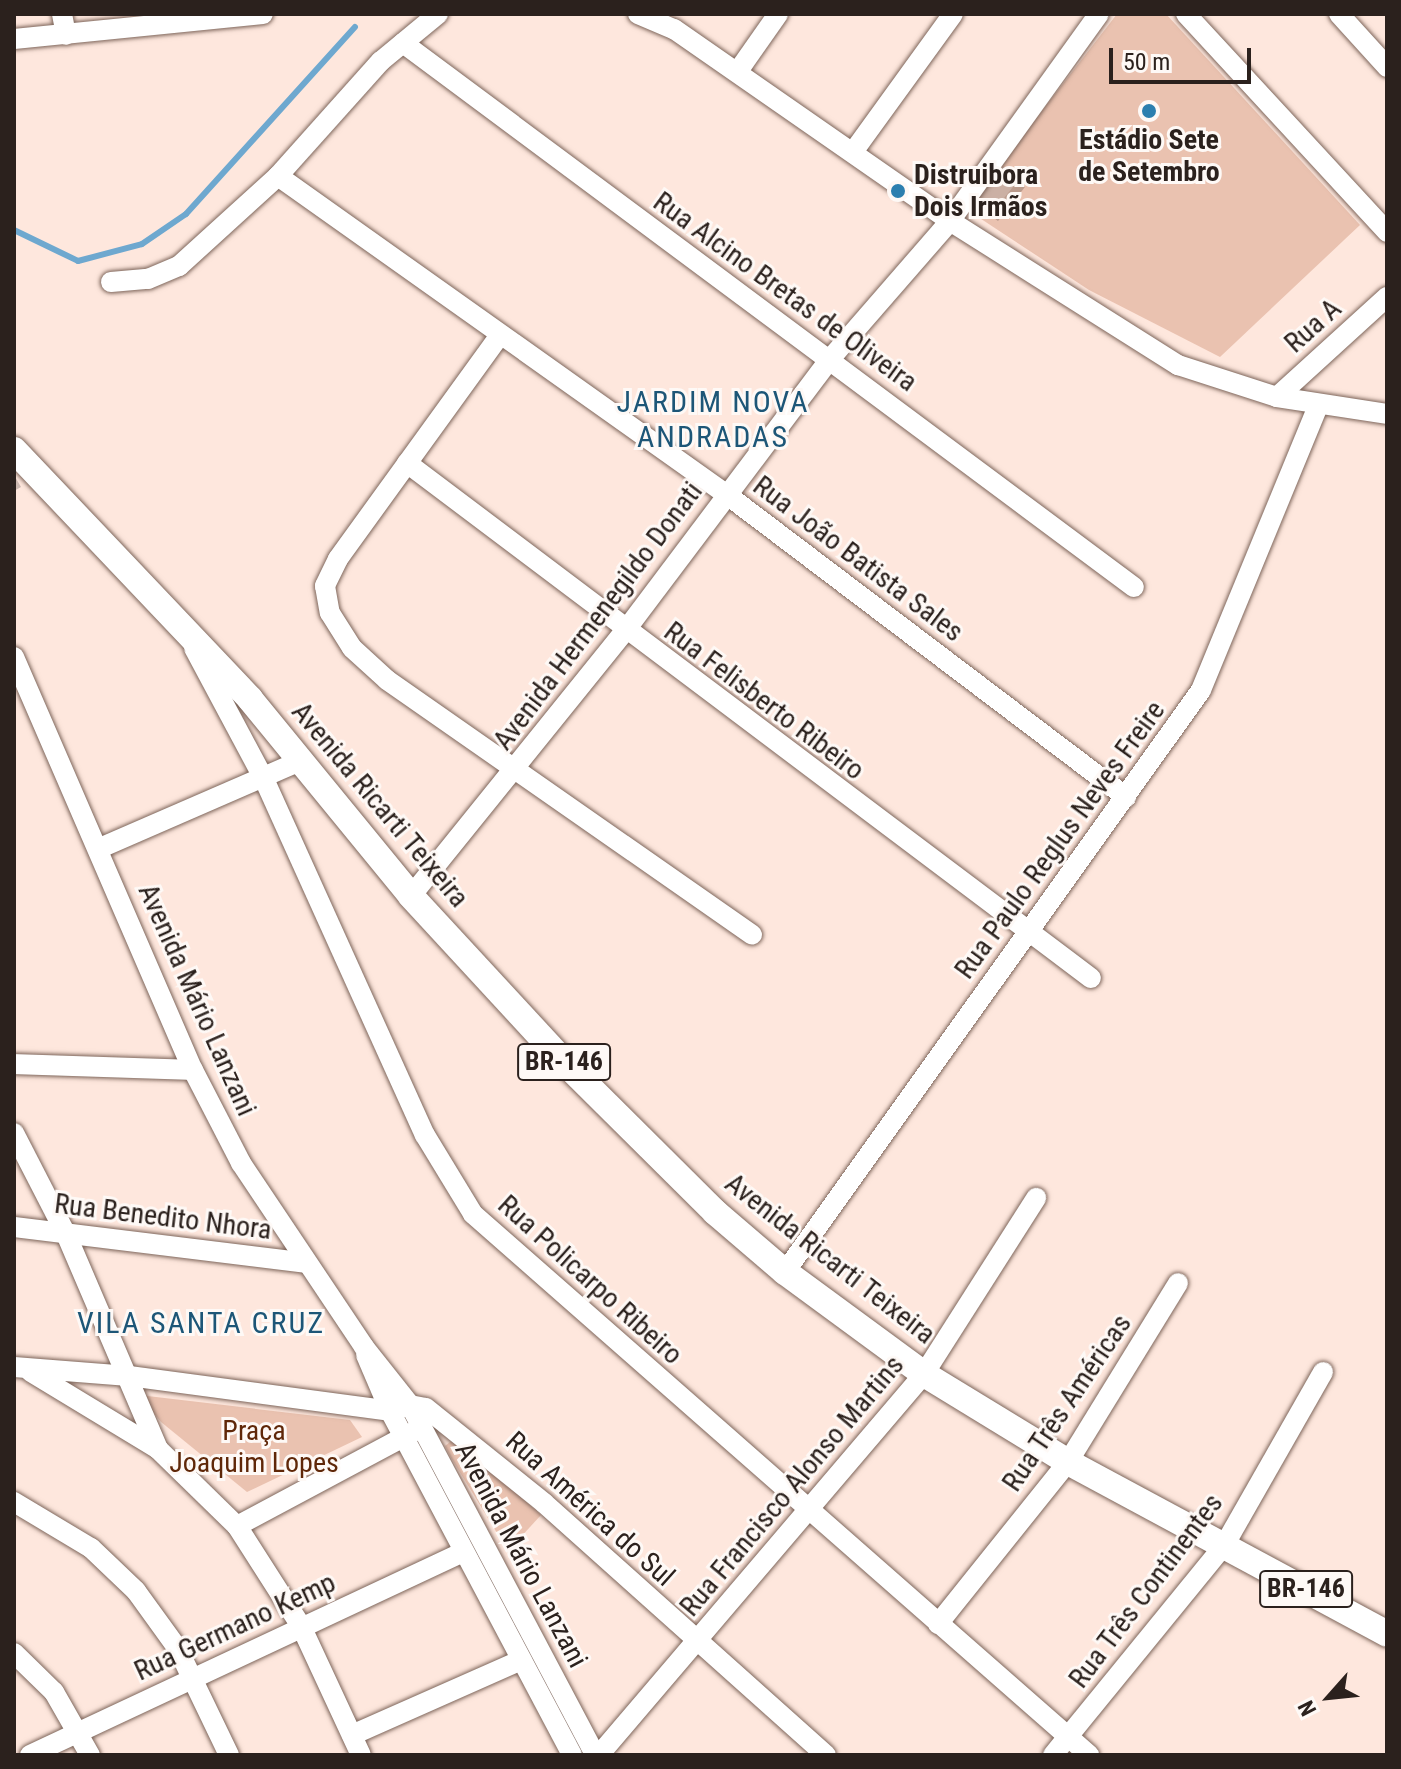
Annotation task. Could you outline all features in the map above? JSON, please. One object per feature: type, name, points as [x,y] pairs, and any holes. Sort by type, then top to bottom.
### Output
[{"type":"main road","name":"Avenida Ricarti Teixeira","points":[[14,450],[184,629],[300,761],[411,896],[646,1146],[785,1272],[924,1374],[1068,1462],[1387,1634]]},
{"type":"street","points":[[62,14],[66,35]]},
{"type":"street","points":[[14,39],[217,14],[263,14]]},
{"type":"street","points":[[111,282],[148,279],[179,266],[278,176],[381,61],[438,14]]},
{"type":"street","points":[[638,14],[674,29],[950,221],[1178,365],[1277,397],[1318,406],[1387,414]]},
{"type":"street","points":[[738,71],[778,14]]},
{"type":"street","points":[[853,152],[953,14]]},
{"type":"street","points":[[1186,14],[1387,232]]},
{"type":"street","points":[[1339,14],[1384,57]]},
{"type":"street","name":"Avenida Hermenegildo Donati","points":[[411,896],[625,631],[831,358],[950,221],[1091,16]]},
{"type":"street","name":"Rua Alcino Bretas de Oliveira","points":[[403,43],[447,81],[831,358],[1134,587]]},
{"type":"street","name":"Rua João Batista Sales","points":[[278,176],[726,494],[1126,797]]},
{"type":"street","name":"Rua A","points":[[1277,397],[1387,297]]},
{"type":"street","points":[[500,335],[338,559],[325,586],[330,613],[352,648],[387,680],[518,767],[752,935]]},
{"type":"street","name":"Rua Paulo Reglus Neves Freire","points":[[785,1272],[893,1115],[1028,935],[1201,690],[1318,406]]},
{"type":"street","name":"Rua Felisberto Ribeiro","points":[[407,463],[1028,935],[1091,978]]},
{"type":"street","name":"Rua Policarpo Ribeiro","points":[[184,629],[264,779],[425,1135],[473,1214],[1089,1755]]},
{"type":"street","name":"Avenida Mário Lanzani","points":[[14,657],[23,699],[100,848],[193,1070],[241,1163],[364,1347],[597,1755]]},
{"type":"street","points":[[100,848],[300,761]]},
{"type":"street","points":[[14,1064],[193,1070]]},
{"type":"street","points":[[14,1133],[66,1234],[158,1449]]},
{"type":"street","name":"Rua Francisco Alonso Martins","points":[[597,1755],[924,1374],[1036,1198]]},
{"type":"street","name":"Rua Benedito Nhora","points":[[14,1227],[306,1263]]},
{"type":"street","name":"Rua Três Américas","points":[[938,1624],[1068,1462],[1178,1283]]},
{"type":"street","points":[[20,1368],[129,1376],[400,1408]]},
{"type":"street","points":[[20,1368],[158,1449],[237,1526],[301,1626],[361,1755]]},
{"type":"street","name":"Rua Três Continentes","points":[[1053,1755],[1225,1544],[1323,1372]]},
{"type":"street","name":"Rua América do Sul","points":[[400,1408],[426,1408],[461,1431],[824,1754]]},
{"type":"street","points":[[237,1526],[413,1432],[461,1431]]},
{"type":"street","name":"Avenida Mário Lanzani","points":[[413,1432],[464,1552],[572,1755]]},
{"type":"street","points":[[14,1502],[91,1548],[136,1591],[193,1678],[229,1755]]},
{"type":"street","name":"Rua Germano Kemp","points":[[30,1755],[464,1552]]},
{"type":"street","points":[[14,1653],[54,1692],[90,1755]]},
{"type":"street","points":[[352,1735],[521,1660]]},
{"type":"green space","name":"Estádio Sete de Setembro","points":[[1117,14],[1166,14],[1360,225],[1220,357],[1089,290],[966,209]]},
{"type":"green space","name":"Praça Joaquim Lopes","points":[[139,1395],[350,1420],[362,1437],[247,1492],[161,1422]]},
{"type":"green space","points":[[455,1438],[541,1515],[508,1551],[445,1446]]},
{"type":"building","points":[[1003,166],[1019,179],[990,216],[973,203]]},
{"type":"waterway","points":[[14,230],[78,261],[142,244],[186,214],[355,27]]},
{"type":"place","name":"Estádio Sete de Setembro","points":[[1149,111]]},
{"type":"place","name":"Distruibora Dois Irmãos","points":[[898,191]]},
{"type":"district","name":"JARDIM NOVA ANDRADAS","points":[[713,419]]},
{"type":"district","name":"VILA SANTA CRUZ","points":[[201,1323]]}]
